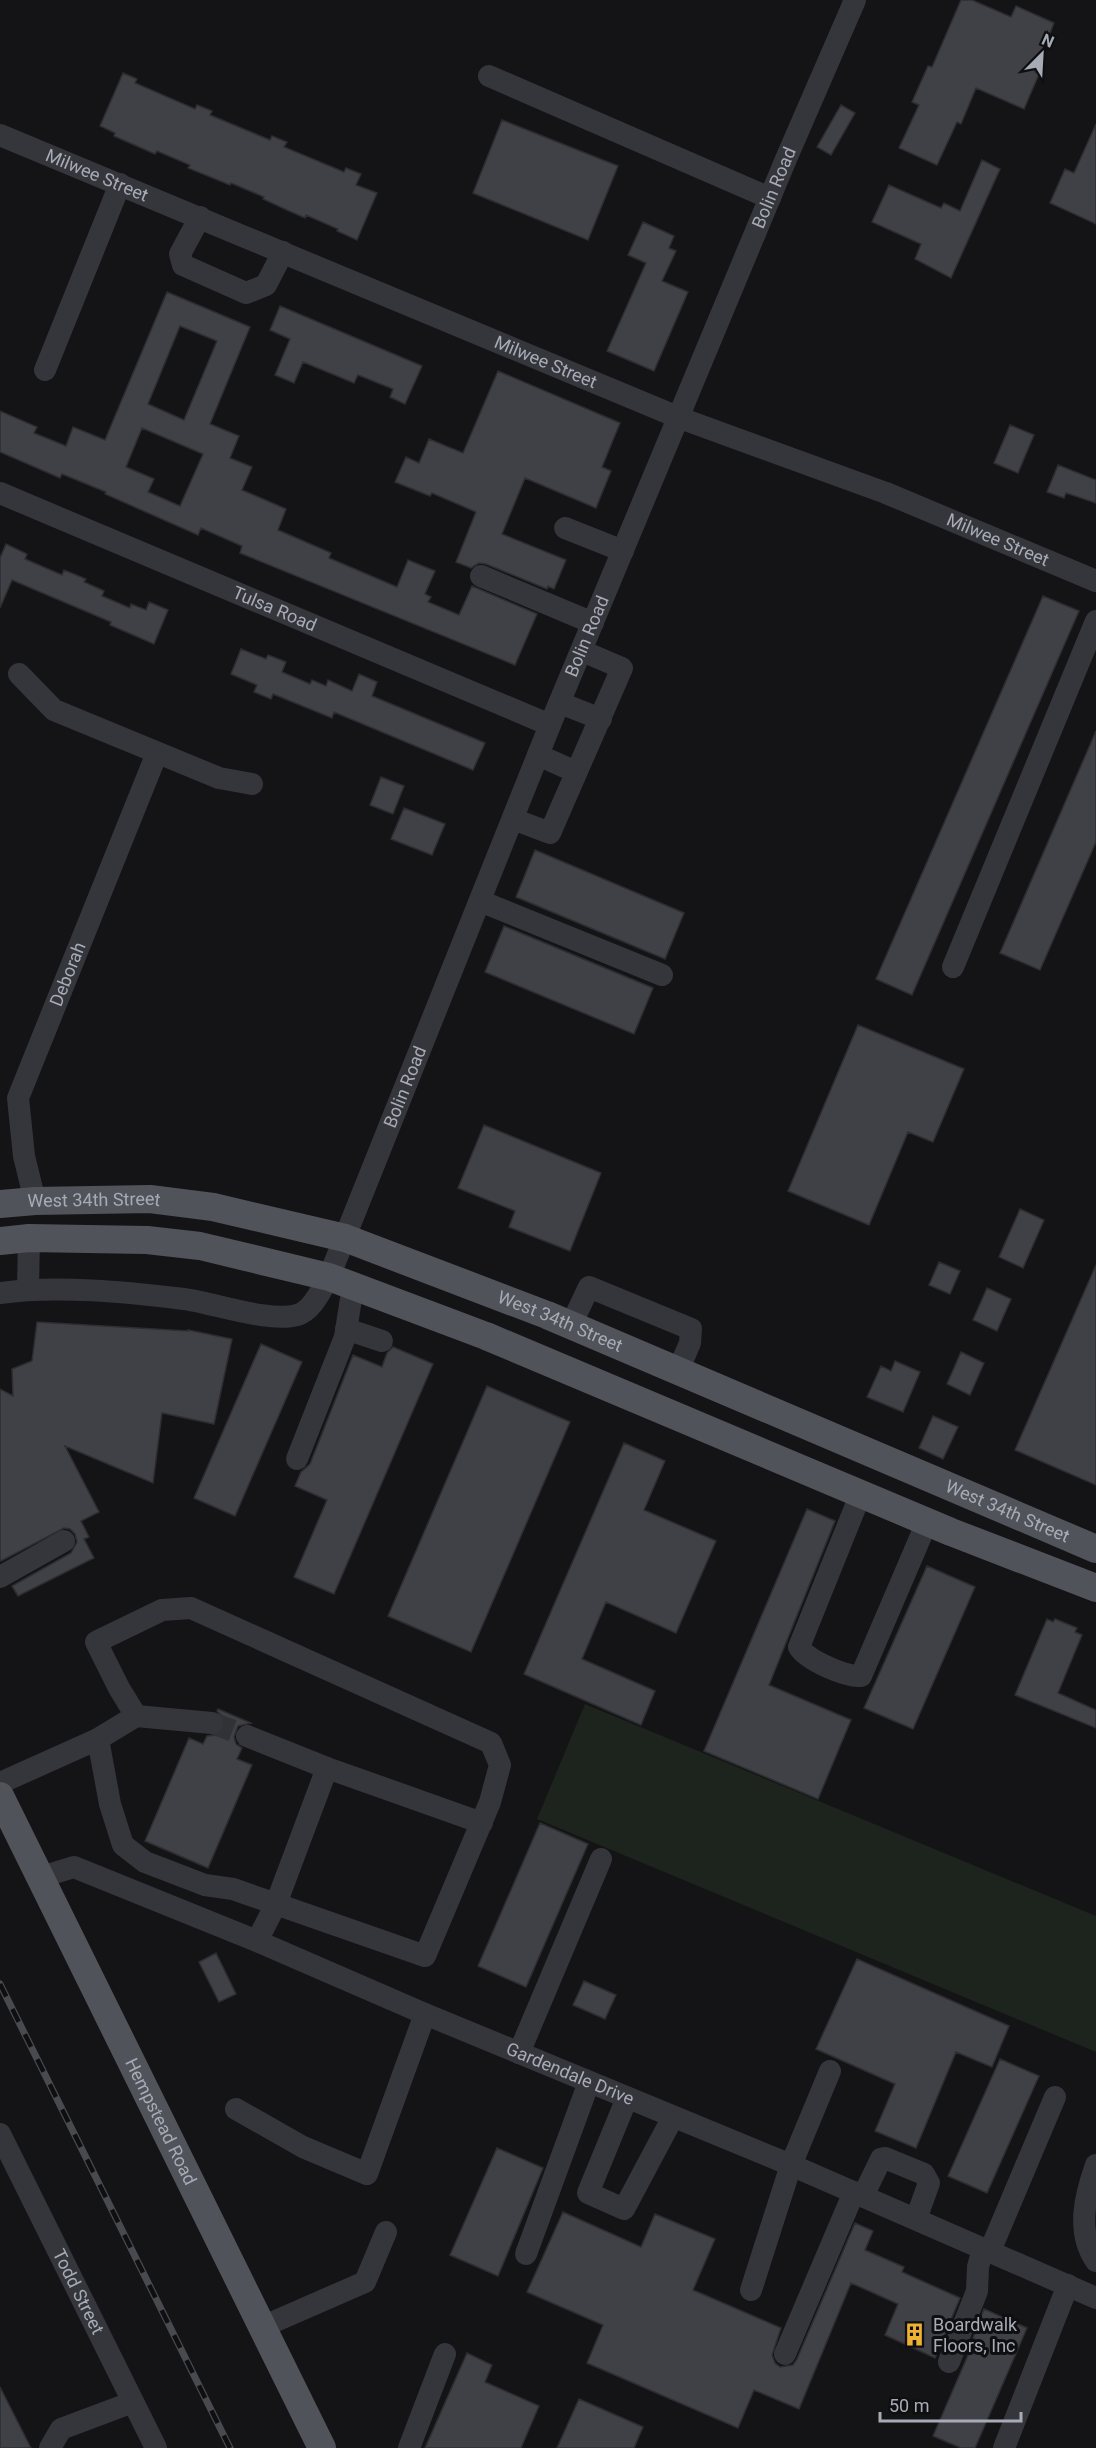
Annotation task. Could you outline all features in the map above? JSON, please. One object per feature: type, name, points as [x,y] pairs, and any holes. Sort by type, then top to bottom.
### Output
[{"type":"main road","name":"West 34th Street","points":[[0,1204],[35,1201],[150,1199],[213,1207],[345,1238],[571,1326],[1096,1549]]},
{"type":"main road","name":"West 34th Street","points":[[0,1241],[29,1238],[147,1240],[200,1246],[341,1282],[486,1336],[927,1522],[1096,1588]]},
{"type":"main road","points":[[641,1400],[669,1367]]},
{"type":"main road","name":"Hempstead Road","points":[[0,1796],[322,2448]]},
{"type":"street","name":"Bolin Road","points":[[341,1282],[345,1238],[550,725],[855,0]]},
{"type":"street","points":[[489,76],[770,198]]},
{"type":"street","name":"Milwee Street","points":[[0,135],[680,418],[886,493],[1096,580]]},
{"type":"street","points":[[45,370],[120,184]]},
{"type":"street","points":[[200,217],[180,254],[183,265],[246,293],[267,285],[283,252]]},
{"type":"street","name":"Tulsa Road","points":[[0,493],[550,725]]},
{"type":"street","points":[[565,528],[623,551]]},
{"type":"street","points":[[481,576],[593,623]]},
{"type":"street","points":[[954,967],[1096,621]]},
{"type":"street","points":[[513,819],[550,833],[622,668],[582,651]]},
{"type":"street","points":[[19,674],[54,710],[219,778],[252,784]]},
{"type":"street","points":[[560,703],[601,719]]},
{"type":"street","name":"Deborah","points":[[35,1201],[24,1156],[18,1098],[157,753]]},
{"type":"street","points":[[538,755],[576,772]]},
{"type":"street","points":[[480,901],[662,975]]},
{"type":"street","points":[[28,1289],[29,1238]]},
{"type":"street","points":[[0,1293],[28,1289],[70,1290],[185,1300],[283,1318],[300,1315],[341,1282]]},
{"type":"street","points":[[297,1459],[346,1329],[341,1282]]},
{"type":"street","points":[[571,1326],[589,1287],[692,1329],[690,1344],[669,1367]]},
{"type":"street","points":[[346,1329],[382,1341]]},
{"type":"street","points":[[861,1493],[799,1647],[804,1655],[851,1677],[861,1676],[927,1522]]},
{"type":"street","points":[[0,1577],[64,1541]]},
{"type":"street","points":[[98,1739],[110,1804],[123,1845],[145,1862],[204,1885],[233,1889],[425,1956],[482,1823],[500,1765],[491,1743],[191,1608],[162,1610],[96,1642],[136,1716]]},
{"type":"street","points":[[0,1783],[98,1739],[136,1716],[212,1723]]},
{"type":"street","points":[[247,1737],[482,1823]]},
{"type":"street","points":[[257,1941],[276,1904],[327,1768]]},
{"type":"street","points":[[519,2053],[601,1859]]},
{"type":"street","name":"Gardendale Drive","points":[[41,1877],[74,1867],[257,1941],[425,2014],[791,2165],[1096,2298]]},
{"type":"street","points":[[236,2109],[303,2147],[367,2174],[425,2014]]},
{"type":"street","points":[[751,2290],[791,2165],[830,2071]]},
{"type":"street","points":[[526,2254],[589,2082]]},
{"type":"street","points":[[949,2362],[977,2291],[978,2267],[1055,2097]]},
{"type":"street","points":[[627,2098],[588,2193],[613,2205],[624,2209],[673,2117]]},
{"type":"street","name":"Todd Street","points":[[0,2134],[156,2448]]},
{"type":"street","points":[[785,2354],[858,2194],[881,2159],[885,2158],[924,2174],[929,2183],[916,2219]]},
{"type":"street","points":[[1096,2165],[1089,2186],[1083,2229],[1086,2243],[1096,2261]]},
{"type":"street","points":[[262,2327],[365,2282],[386,2232]]},
{"type":"street","points":[[1004,2448],[1068,2285]]},
{"type":"street","points":[[409,2448],[445,2354]]},
{"type":"street","points":[[50,2448],[61,2429],[133,2402]]},
{"type":"shaded area","points":[[585,1704],[1096,1916],[1096,2052],[537,1819]]},
{"type":"building","points":[[961,0],[972,0],[1011,17],[1016,6],[1054,23],[1035,72],[1039,74],[1024,109],[976,88],[961,124],[957,122],[937,165],[899,148],[919,105],[912,102],[928,66],[932,67]]},
{"type":"building","points":[[123,73],[137,79],[135,83],[195,109],[197,105],[212,111],[210,115],[270,140],[272,136],[287,142],[284,147],[344,172],[346,168],[361,174],[356,185],[377,193],[357,240],[306,215],[305,218],[263,199],[264,197],[188,168],[190,165],[157,151],[155,154],[114,136],[115,133],[100,126]]},
{"type":"building","points":[[841,105],[855,113],[831,155],[817,147]]},
{"type":"building","points":[[502,120],[618,166],[588,240],[473,193]]},
{"type":"building","points":[[1096,124],[1096,224],[1050,203],[1065,169],[1074,173]]},
{"type":"building","points":[[982,160],[1000,169],[951,278],[915,259],[921,244],[872,222],[889,185],[941,208],[944,203],[960,211]]},
{"type":"building","points":[[643,222],[674,236],[669,248],[676,251],[662,281],[688,292],[654,371],[607,351],[646,263],[628,255]]},
{"type":"building","points":[[167,292],[250,327],[210,424],[239,436],[230,458],[252,467],[242,490],[286,509],[278,530],[331,553],[329,558],[397,587],[408,560],[435,571],[425,594],[431,597],[428,602],[459,615],[472,586],[537,614],[515,665],[240,553],[242,546],[201,528],[198,535],[105,494],[106,492],[62,474],[60,478],[0,452],[0,411],[37,427],[34,433],[66,446],[73,427],[105,440]],"holes":[[[180,326],[217,341],[184,420],[148,404]],[[142,428],[203,454],[180,506],[148,492],[154,479],[126,467]]]},
{"type":"building","points":[[280,306],[422,366],[405,404],[390,397],[393,389],[358,375],[354,383],[303,362],[294,383],[275,375],[290,339],[270,330]]},
{"type":"building","points":[[498,371],[620,423],[602,467],[611,471],[596,508],[525,478],[502,534],[566,560],[554,589],[548,586],[547,589],[486,564],[479,563],[471,568],[456,562],[476,512],[432,493],[430,496],[395,482],[406,457],[419,463],[429,439],[463,453]]},
{"type":"building","points":[[1010,425],[1034,435],[1018,473],[994,463]]},
{"type":"building","points":[[1058,465],[1096,480],[1096,503],[1066,493],[1064,498],[1047,492]]},
{"type":"building","points":[[6,544],[27,554],[25,559],[62,575],[64,570],[86,579],[84,582],[104,591],[102,596],[130,608],[131,604],[146,610],[149,602],[168,610],[154,644],[110,625],[111,622],[12,580],[0,608],[0,558]]},
{"type":"building","points":[[1043,596],[1079,611],[912,995],[876,979]]},
{"type":"building","points":[[241,649],[266,659],[268,655],[286,662],[282,672],[310,684],[312,680],[326,686],[328,680],[352,691],[359,674],[377,682],[372,696],[485,743],[473,770],[334,712],[332,718],[273,694],[271,699],[254,692],[257,685],[231,674]]},
{"type":"building","points":[[1096,731],[1096,842],[1040,970],[1000,953]]},
{"type":"building","points":[[381,777],[404,786],[393,814],[370,805]]},
{"type":"building","points":[[404,808],[445,824],[432,855],[391,839]]},
{"type":"building","points":[[535,850],[684,913],[665,959],[516,897]]},
{"type":"building","points":[[504,926],[653,988],[634,1034],[485,972]]},
{"type":"building","points":[[858,1025],[964,1069],[933,1142],[908,1132],[869,1225],[788,1191]]},
{"type":"building","points":[[484,1125],[601,1173],[570,1251],[509,1227],[515,1211],[458,1188]]},
{"type":"building","points":[[1020,1209],[1044,1220],[1023,1268],[999,1257]]},
{"type":"building","points":[[939,1262],[960,1271],[950,1294],[929,1285]]},
{"type":"building","points":[[1096,1265],[1096,1485],[1015,1450]]},
{"type":"building","points":[[987,1288],[1011,1299],[997,1331],[973,1320]]},
{"type":"building","points":[[37,1322],[188,1330],[232,1339],[214,1424],[162,1413],[153,1483],[65,1446],[99,1512],[81,1521],[89,1537],[84,1539],[94,1558],[18,1596],[12,1586],[71,1553],[77,1542],[75,1534],[70,1529],[64,1528],[1,1561],[0,1559],[0,1389],[13,1396],[12,1369],[32,1361]]},
{"type":"building","points":[[261,1344],[302,1362],[235,1516],[194,1498]]},
{"type":"building","points":[[393,1347],[433,1364],[334,1594],[294,1577],[327,1500],[295,1486],[301,1472],[310,1464],[353,1355],[382,1367],[387,1353]]},
{"type":"building","points":[[961,1352],[984,1363],[970,1395],[947,1384]]},
{"type":"building","points":[[895,1361],[920,1372],[903,1412],[867,1397],[881,1366],[891,1371]]},
{"type":"building","points":[[487,1386],[570,1422],[471,1652],[388,1616]]},
{"type":"building","points":[[933,1416],[958,1427],[943,1459],[919,1448]]},
{"type":"building","points":[[624,1443],[665,1461],[644,1510],[716,1541],[676,1633],[606,1602],[582,1659],[655,1691],[641,1725],[524,1674]]},
{"type":"building","points":[[807,1509],[835,1521],[769,1685],[851,1720],[818,1799],[704,1751]]},
{"type":"building","points":[[927,1566],[975,1587],[913,1729],[864,1708]]},
{"type":"building","points":[[1047,1619],[1053,1622],[1055,1619],[1077,1628],[1075,1632],[1082,1635],[1058,1693],[1096,1710],[1096,1728],[1015,1695]]},
{"type":"building","points":[[218,1709],[251,1723],[238,1726],[234,1737],[236,1744],[242,1748],[237,1759],[252,1765],[208,1868],[145,1841],[189,1738],[203,1744],[207,1736],[217,1735],[223,1730],[224,1718],[217,1711]]},
{"type":"building","points":[[540,1823],[588,1844],[526,1987],[478,1966]]},
{"type":"building","points":[[216,1953],[236,1994],[219,2002],[199,1962]]},
{"type":"building","points":[[857,1959],[1009,2026],[992,2067],[956,2052],[916,2148],[875,2131],[895,2084],[816,2049]]},
{"type":"building","points":[[584,1981],[616,1995],[605,2019],[573,2005]]},
{"type":"building","points":[[1000,2059],[1039,2076],[987,2193],[948,2176]]},
{"type":"building","points":[[497,2148],[543,2168],[498,2276],[450,2255]]},
{"type":"building","points":[[563,2212],[641,2247],[655,2214],[715,2239],[693,2290],[781,2328],[772,2355],[775,2363],[780,2367],[793,2365],[797,2359],[855,2223],[873,2231],[865,2250],[904,2267],[902,2272],[960,2298],[935,2358],[885,2335],[898,2304],[851,2283],[799,2409],[754,2390],[738,2428],[587,2363],[603,2325],[527,2292]]},
{"type":"building","points":[[984,2309],[1027,2328],[975,2448],[961,2448],[933,2436],[975,2339],[973,2338]]},
{"type":"building","points":[[467,2353],[492,2365],[485,2382],[539,2406],[521,2448],[425,2448]]},
{"type":"building","points":[[0,2387],[31,2448],[0,2448]]},
{"type":"building","points":[[579,2399],[643,2427],[634,2448],[557,2448]]},
{"type":"tunnel","points":[[212,1723],[247,1736]]},
{"type":"railway","points":[[0,1984],[230,2448]]},
{"type":"place","name":"Boardwalk Floors, Inc","points":[[915,2335]]}]
